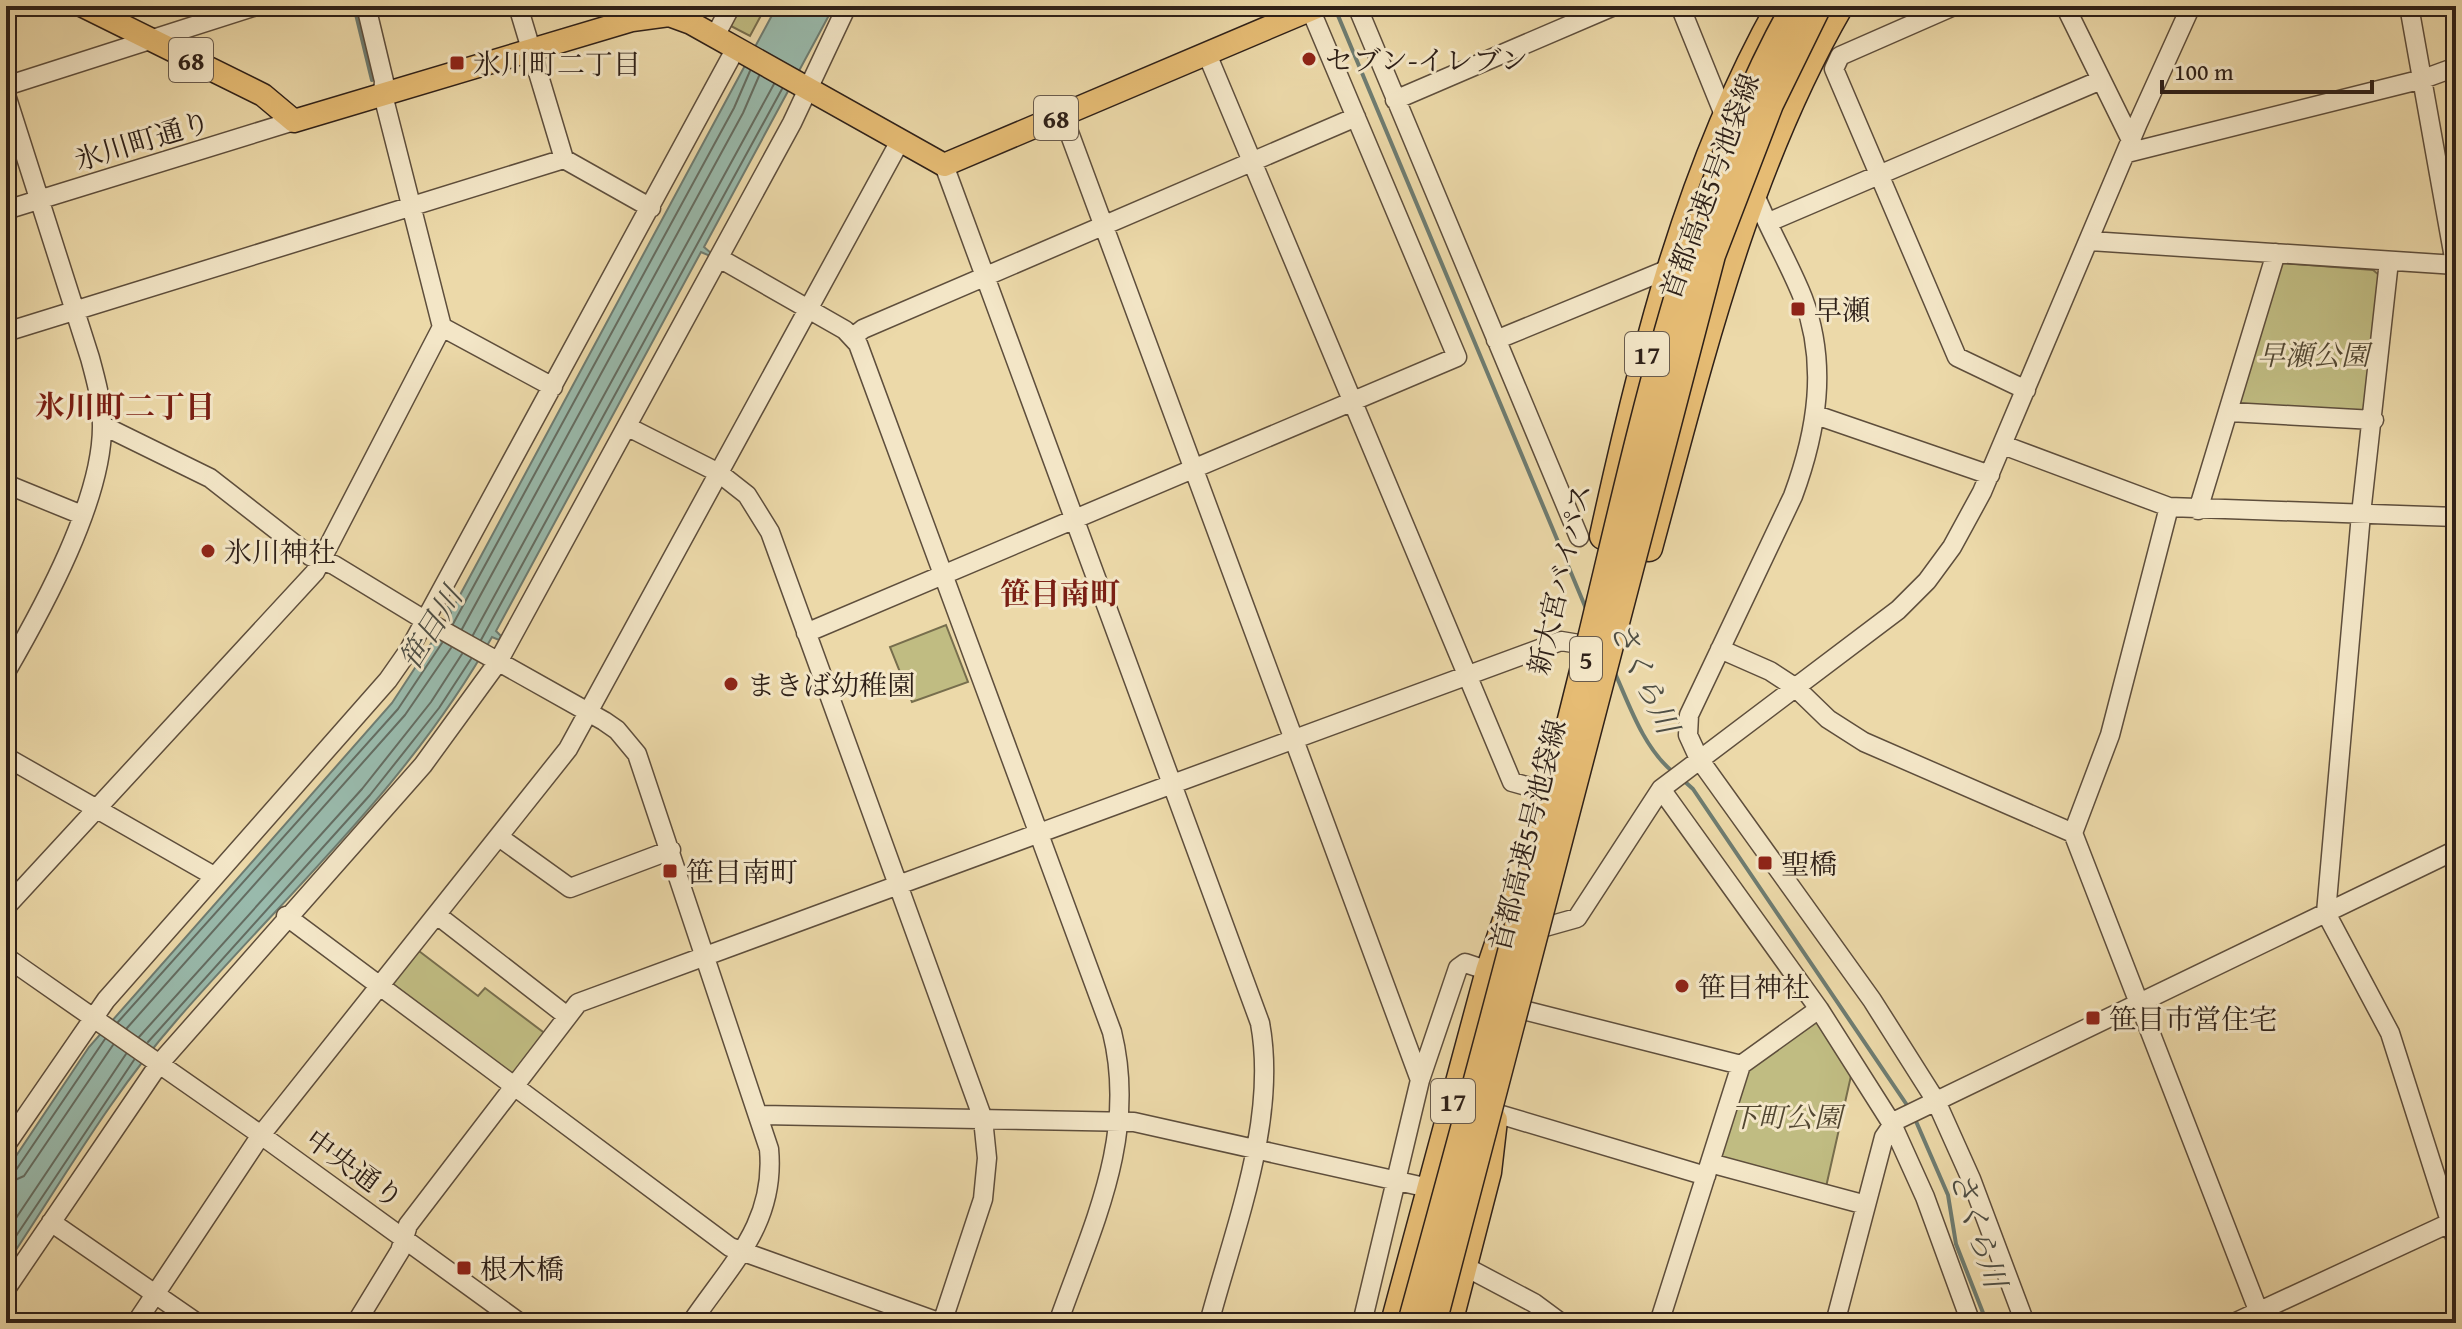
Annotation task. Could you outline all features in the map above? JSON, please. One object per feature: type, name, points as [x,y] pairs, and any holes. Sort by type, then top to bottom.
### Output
[{"type":"highway","name":"新大宮バイパス","points":[[1417,1323],[1618,467],[1671,268],[1725,117],[1780,6]]},
{"type":"highway","name":"首都高速5号池袋線","points":[[1411,1323],[1478,1077],[1675,315],[1720,174],[1752,94],[1795,6]]},
{"type":"highway","name":"首都高速5号池袋線","points":[[1433,1323],[1708,269],[1770,104],[1818,6]]},
{"type":"highway","name":"17","points":[[1426,1323],[1495,1113],[1713,316],[1754,194],[1801,79],[1840,6]]},
{"type":"highway","name":"17","points":[[1394,1323],[1489,971],[1519,880]]},
{"type":"highway","name":"17","points":[[1449,1323],[1488,1172],[1495,1113]]},
{"type":"main road","name":"68","points":[[83,6],[263,95],[294,121]]},
{"type":"main road","name":"68","points":[[944,165],[1313,7]]},
{"type":"main road","points":[[294,121],[668,11],[944,165]]},
{"type":"street","points":[[6,86],[256,6]]},
{"type":"street","points":[[6,907],[323,561],[442,327],[383,95],[384,81],[366,6]]},
{"type":"street","points":[[518,6],[564,159],[651,208]]},
{"type":"street","points":[[715,36],[731,6]]},
{"type":"street","points":[[6,1289],[156,1062],[423,765],[495,661],[628,427],[792,123],[804,86],[847,6]]},
{"type":"street","points":[[1357,6],[1579,537]]},
{"type":"street","points":[[1395,100],[1614,6]]},
{"type":"street","points":[[1680,6],[1754,194],[1812,325],[1816,352],[1816,415],[1793,496],[1687,722],[1689,741],[1679,775],[1819,1009],[1894,1123],[1971,1323]]},
{"type":"street","points":[[1954,6],[1840,56],[1834,69],[1957,357],[2026,390]]},
{"type":"street","points":[[2065,6],[2129,147]]},
{"type":"street","points":[[1545,927],[1577,918],[1679,775],[1898,610],[1927,581],[1963,530],[1990,475],[2191,6]]},
{"type":"street","points":[[2090,241],[2455,266],[2409,6]]},
{"type":"street","points":[[806,633],[1457,357],[1313,7]]},
{"type":"street","points":[[6,1145],[95,1018],[214,876],[388,680],[428,623],[553,387],[740,51]]},
{"type":"street","points":[[1207,54],[1512,782],[1541,790]]},
{"type":"street","points":[[2129,147],[2423,79],[2456,67]]},
{"type":"street","points":[[1769,222],[2101,80]]},
{"type":"street","points":[[6,95],[99,391],[102,425],[100,459],[82,515],[6,672]]},
{"type":"street","points":[[1063,116],[1420,1080]]},
{"type":"street","points":[[853,337],[863,329],[1356,117]]},
{"type":"street","name":"氷川町通り","points":[[6,210],[294,121]]},
{"type":"street","points":[[136,1323],[261,1135],[568,749],[900,141]]},
{"type":"street","points":[[6,332],[564,159]]},
{"type":"street","points":[[944,165],[1260,1023],[1265,1095],[1254,1151],[1209,1323]]},
{"type":"street","points":[[2198,510],[2276,253]]},
{"type":"street","points":[[719,258],[809,308],[853,337],[1112,1032],[1120,1076],[1120,1122],[1111,1171],[1058,1323]]},
{"type":"street","points":[[2234,1323],[2260,1317],[2454,1228],[2390,1033],[2326,913],[2361,514],[2374,420],[2389,261]]},
{"type":"street","points":[[1496,340],[1671,268]]},
{"type":"street","points":[[442,327],[553,387]]},
{"type":"street","points":[[2230,412],[2374,420]]},
{"type":"street","points":[[1816,415],[1990,475]]},
{"type":"street","points":[[102,425],[210,478],[310,556],[617,730],[637,754],[769,1149],[771,1179],[758,1226],[691,1323]]},
{"type":"street","points":[[286,916],[740,1253],[942,1323],[983,1199],[987,1158],[983,1119],[770,532],[747,495],[719,473],[628,427]]},
{"type":"street","points":[[2003,445],[2169,507],[2456,517]]},
{"type":"street","points":[[6,484],[82,515]]},
{"type":"street","points":[[2169,507],[2110,735],[2073,833],[2260,1317]]},
{"type":"street","points":[[356,1323],[400,1251],[408,1225],[578,1003],[1561,641],[1584,621]]},
{"type":"street","points":[[1720,649],[1770,671],[1796,688],[1828,719],[1864,742],[2073,833]]},
{"type":"street","points":[[6,757],[214,876]]},
{"type":"street","points":[[1679,775],[1872,1000],[1971,1179],[2025,1323]]},
{"type":"street","points":[[499,837],[570,888],[671,850]]},
{"type":"street","points":[[1835,1323],[1884,1137],[1894,1123],[2456,850]]},
{"type":"street","points":[[437,915],[567,1016]]},
{"type":"street","points":[[6,957],[156,1062]]},
{"type":"street","points":[[1362,1323],[1420,1080],[1458,968],[1465,963],[1489,971]]},
{"type":"street","points":[[1659,1323],[1741,1065],[1819,1009]]},
{"type":"street","points":[[1523,1010],[1741,1065]]},
{"type":"street","name":"中央通り","points":[[156,1062],[403,1237],[512,1320]]},
{"type":"street","points":[[1495,1113],[1708,1169],[1866,1205]]},
{"type":"street","points":[[760,1115],[1120,1122],[1429,1188]]},
{"type":"street","points":[[51,1222],[197,1323]]},
{"type":"street","points":[[1464,1266],[1534,1303],[1561,1323]]},
{"type":"green space","points":[[737,6],[766,6],[750,36],[727,24]]},
{"type":"green space","name":"早瀬公園","points":[[2283,263],[2373,270],[2379,275],[2366,412],[2238,408],[2277,268]]},
{"type":"green space","points":[[946,625],[968,682],[912,702],[890,647]]},
{"type":"green space","points":[[415,948],[478,996],[485,988],[547,1035],[513,1080],[387,985]]},
{"type":"green space","name":"下町公園","points":[[1820,1016],[1853,1067],[1826,1187],[1716,1157],[1743,1068]]},
{"type":"water","name":"笹目川","points":[[777,6],[834,6],[704,247],[711,253],[710,256],[701,252],[496,631],[501,636],[499,640],[492,637],[460,690],[385,790],[152,1049],[108,1109],[6,1265],[6,1171],[89,1047],[392,703],[451,613],[448,607],[453,608]]},
{"type":"waterway","points":[[354,6],[372,80]]},
{"type":"waterway","name":"さくら川","points":[[1334,6],[1587,611]]},
{"type":"waterway","name":"さくら川","points":[[1615,673],[1646,739],[1673,772]]},
{"type":"waterway","name":"さくら川","points":[[1683,780],[1693,789],[1909,1108]]},
{"type":"waterway","name":"さくら川","points":[[1915,1119],[1948,1195],[1956,1244],[1987,1323]]},
{"type":"place","name":"セブン-イレブン","points":[[1309,59]]},
{"type":"place","name":"氷川町二丁目","points":[[457,63]]},
{"type":"place","name":"早瀬","points":[[1798,309]]},
{"type":"place","name":"氷川神社","points":[[208,551]]},
{"type":"place","name":"まきば幼稚園","points":[[731,684]]},
{"type":"place","name":"聖橋","points":[[1765,863]]},
{"type":"place","name":"笹目南町","points":[[670,871]]},
{"type":"place","name":"笹目神社","points":[[1682,986]]},
{"type":"place","name":"笹目市営住宅","points":[[2093,1018]]},
{"type":"place","name":"根木橋","points":[[464,1268]]},
{"type":"district","name":"氷川町二丁目","points":[[125,406]]},
{"type":"district","name":"笹目南町","points":[[1060,593]]}]
